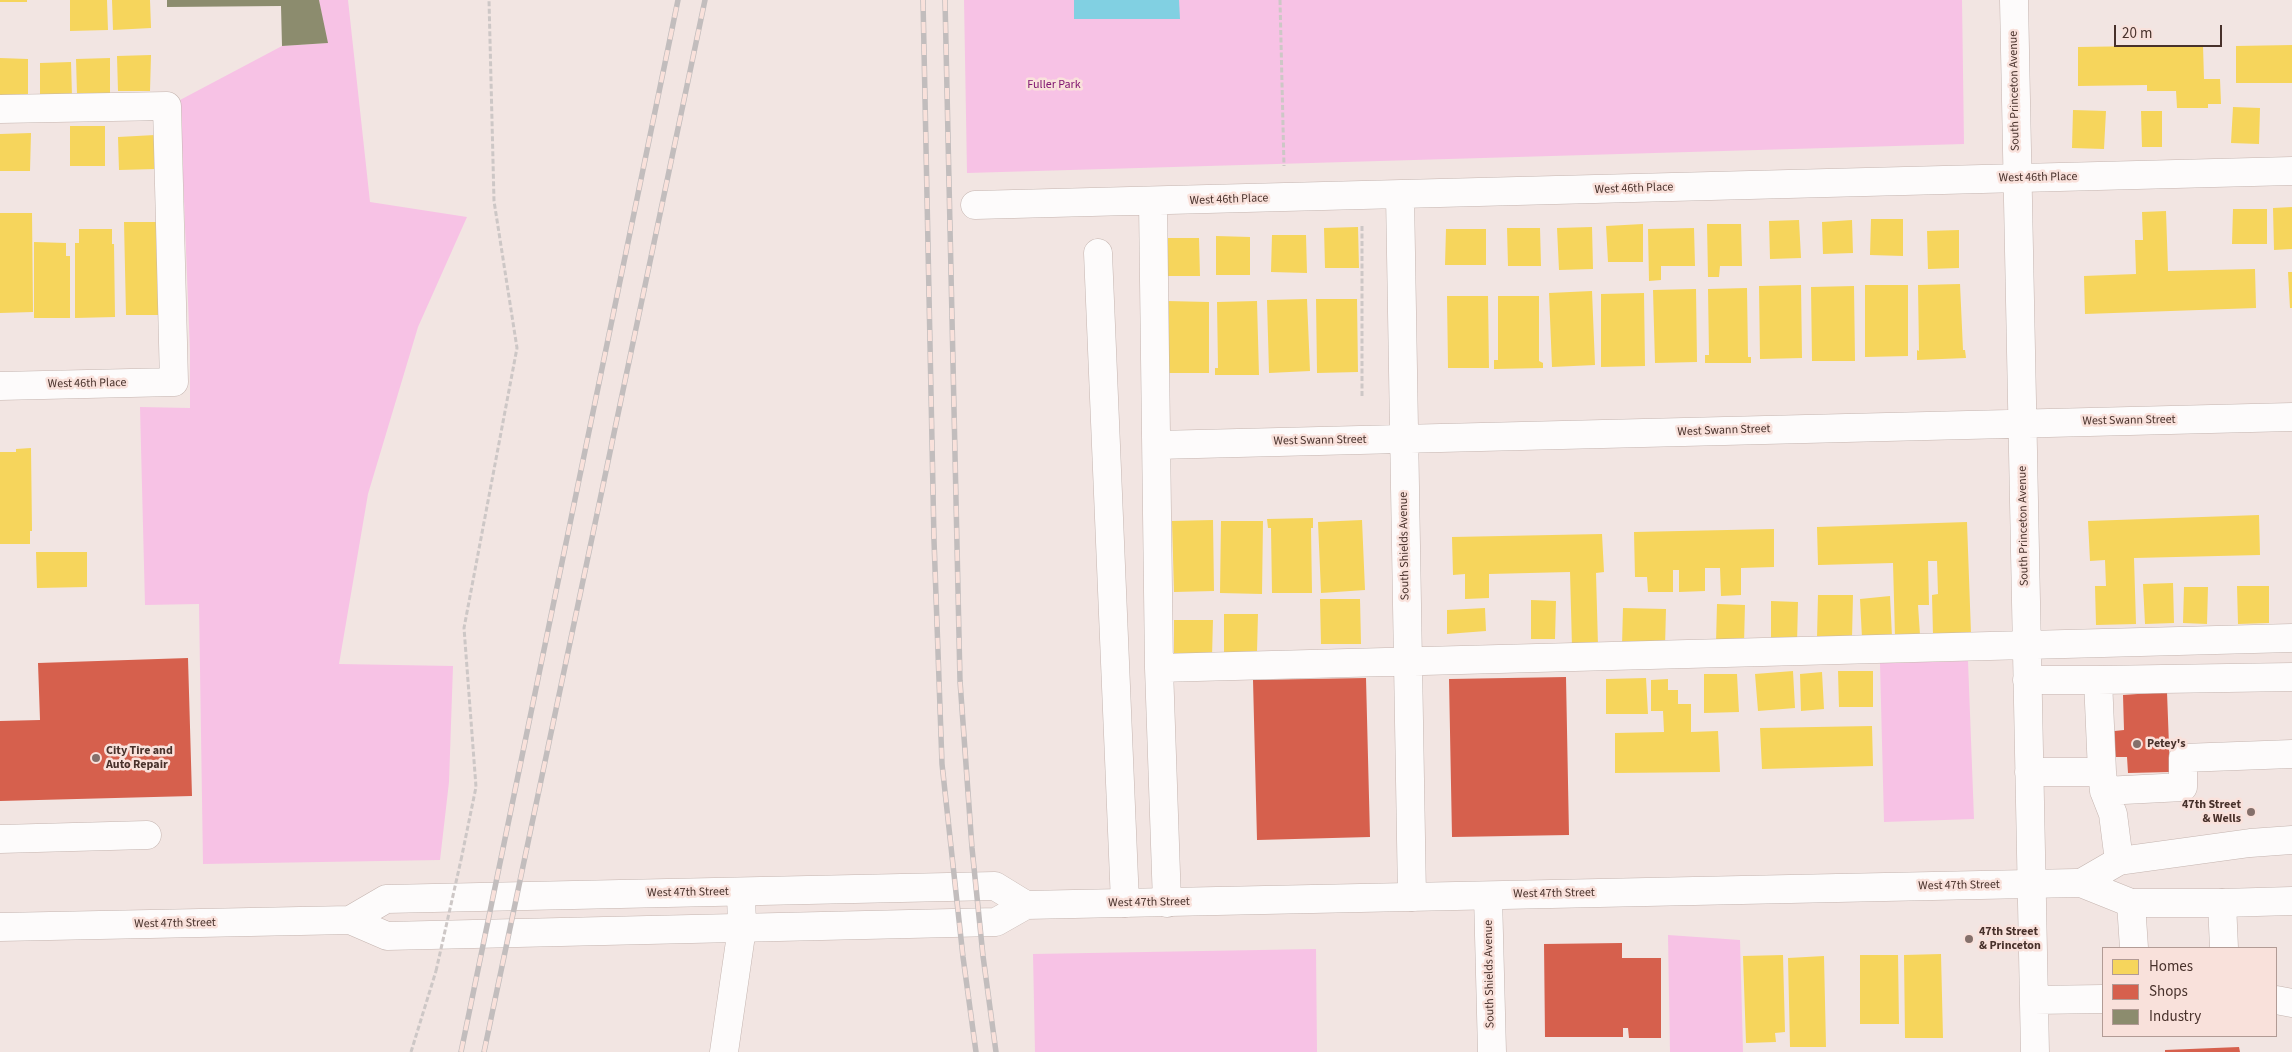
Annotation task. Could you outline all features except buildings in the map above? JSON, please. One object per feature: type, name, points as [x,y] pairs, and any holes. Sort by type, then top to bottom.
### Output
[{"type":"street","name":"South Princeton Avenue","points":[[2014,0],[2035,1052]]},
{"type":"street","name":"West 46th Place","points":[[0,109],[167,106],[174,382],[0,386]]},
{"type":"street","name":"West 46th Place","points":[[975,205],[2292,172]]},
{"type":"street","name":"South Shields Avenue","points":[[1400,195],[1412,897]]},
{"type":"street","points":[[1153,202],[1160,668],[1167,903]]},
{"type":"street","points":[[1098,253],[1124,903]]},
{"type":"street","name":"West Swann Street","points":[[1157,445],[2292,417]]},
{"type":"street","points":[[1160,668],[2292,638]]},
{"type":"street","points":[[2027,680],[2292,677]]},
{"type":"street","points":[[2098,680],[2103,782],[2113,814],[2119,861]]},
{"type":"street","points":[[2029,772],[2103,782],[2183,787],[2183,758],[2292,754]]},
{"type":"street","points":[[0,839],[146,835]]},
{"type":"street","name":"West 47th Street","points":[[2081,883],[2119,861],[2250,843],[2292,840]]},
{"type":"street","name":"West 47th Street","points":[[0,927],[350,920],[387,936],[996,922],[1026,905],[2081,883],[2131,903],[2292,901]]},
{"type":"street","name":"West 47th Street","points":[[350,920],[386,899],[995,886],[1026,905]]},
{"type":"street","points":[[724,1052],[742,928],[741,892]]},
{"type":"street","name":"South Shields Avenue","points":[[1488,896],[1492,1052]]},
{"type":"street","points":[[2131,903],[2134,947]]},
{"type":"street","points":[[2222,903],[2224,947]]},
{"type":"street","points":[[2034,1000],[2102,999]]},
{"type":"street","points":[[2277,1000],[2292,1003]]},
{"type":"path","points":[[411,1052],[436,971],[476,787],[464,628],[516,348],[494,201],[489,0]]},
{"type":"path","points":[[1280,0],[1284,174]]},
{"type":"path","points":[[1362,223],[1362,396]]},
{"type":"green space","points":[[319,0],[348,0],[370,202],[467,217],[418,327],[368,494],[339,664],[453,666],[449,782],[440,860],[203,864],[199,604],[145,605],[140,407],[190,408],[190,351],[180,100],[282,46],[327,43]]},
{"type":"green space","name":"Fuller Park","points":[[964,0],[1962,0],[1964,144],[967,173]]},
{"type":"green space","points":[[1968,661],[1974,819],[1884,822],[1880,663]]},
{"type":"green space","points":[[1668,935],[1740,940],[1743,1052],[1670,1052]]},
{"type":"green space","points":[[1316,949],[1317,1052],[1035,1052],[1033,954]]},
{"type":"water","points":[[1074,0],[1179,0],[1180,19],[1074,19]]},
{"type":"railway","points":[[461,1052],[678,0]]},
{"type":"railway","points":[[484,1052],[705,0]]},
{"type":"railway","points":[[923,0],[934,540],[942,764],[963,957],[976,1052]]},
{"type":"railway","points":[[945,0],[960,681],[972,848],[983,956],[996,1052]]},
{"type":"place","name":"Petey's","points":[[2137,744]]},
{"type":"place","name":"City Tire and Auto Repair","points":[[96,758]]},
{"type":"place","name":"47th Street & Wells","points":[[2251,812]]},
{"type":"place","name":"47th Street & Princeton","points":[[1969,939]]}]
